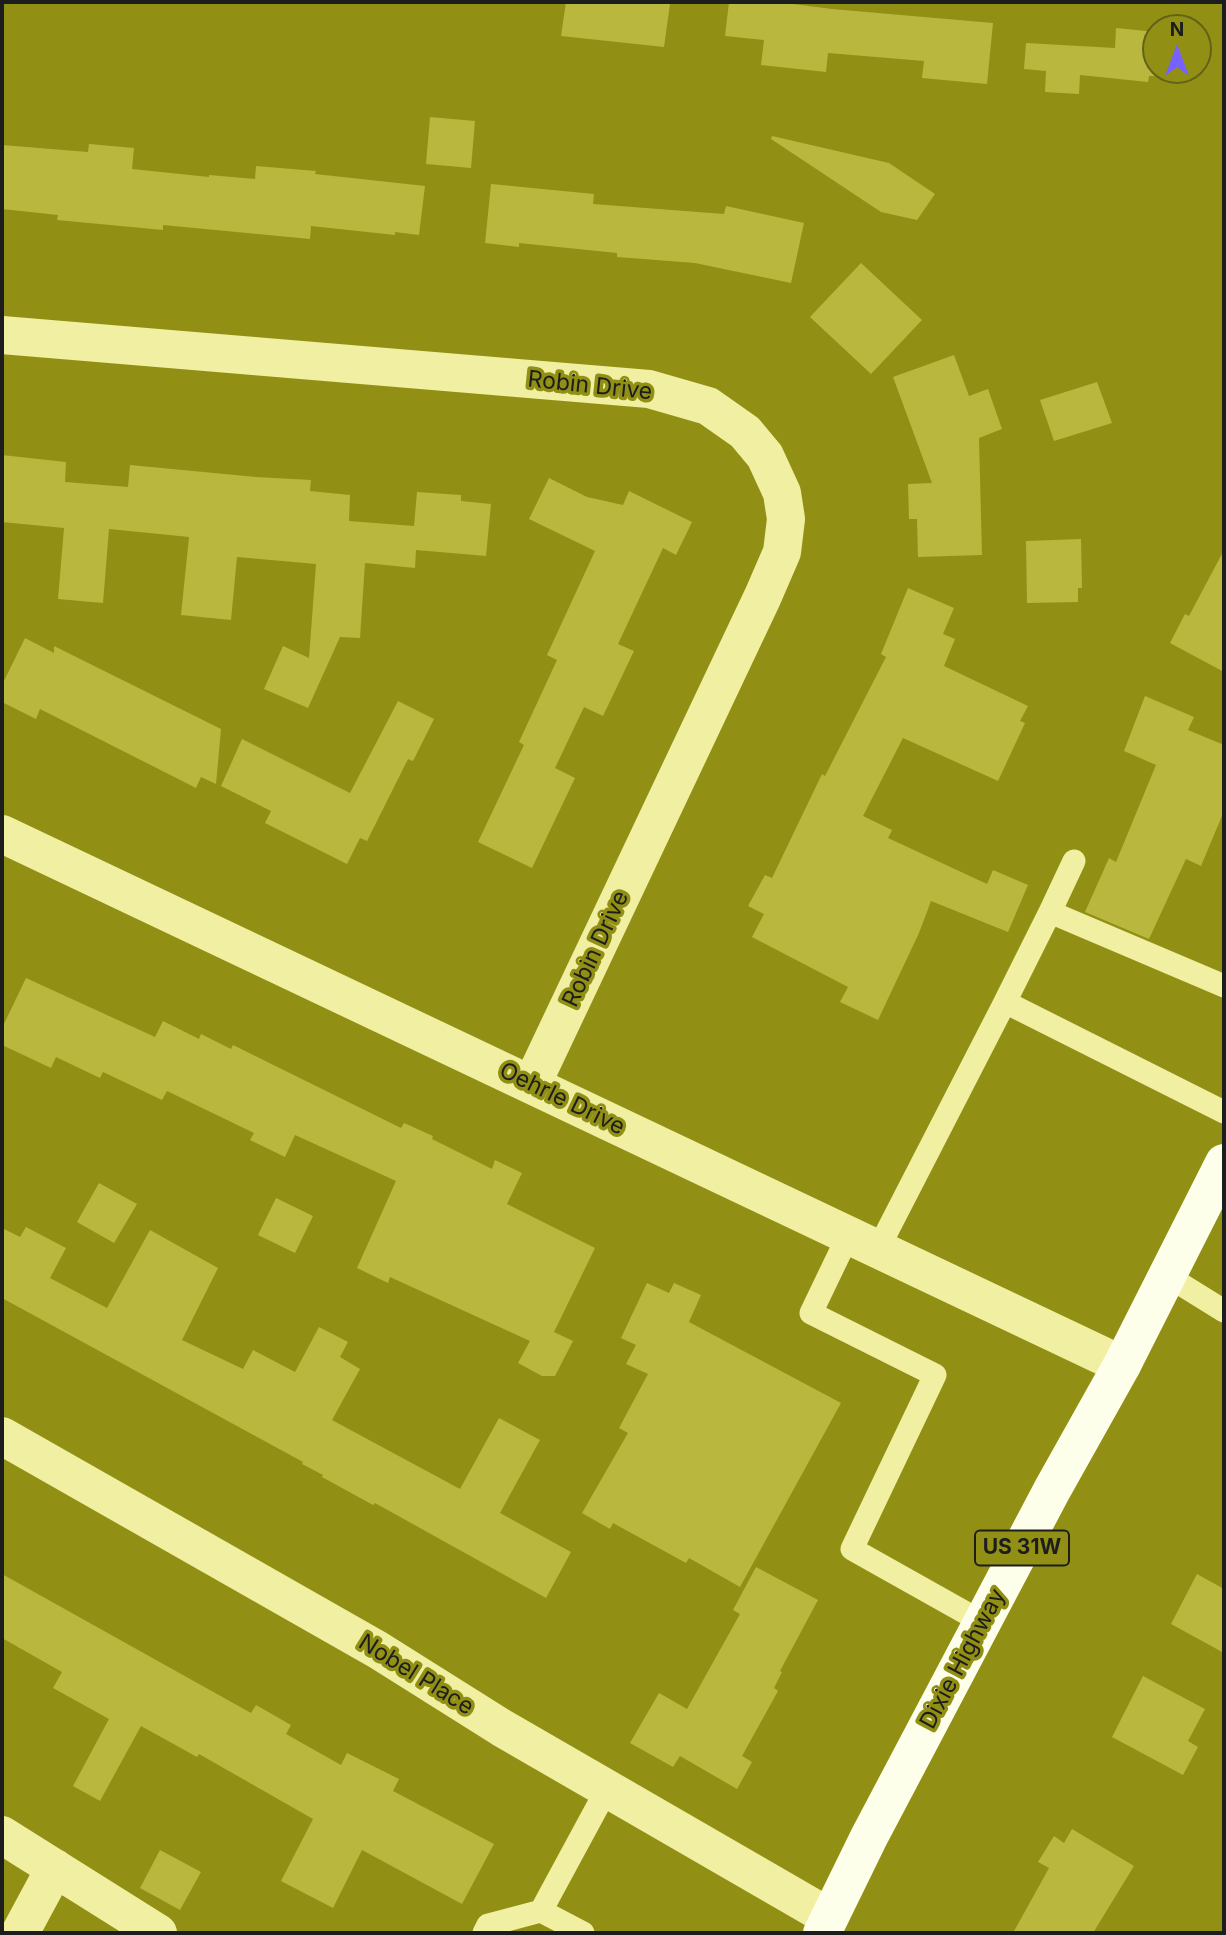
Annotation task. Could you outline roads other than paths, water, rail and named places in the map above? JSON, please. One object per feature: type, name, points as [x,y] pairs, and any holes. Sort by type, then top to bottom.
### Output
[{"type":"main road","name":"Dixie Highway","points":[[825,1925],[982,1622],[1122,1365],[1166,1275],[1215,1203],[1224,1163]]},
{"type":"street","name":"Robin Drive","points":[[2,335],[649,389],[708,406],[746,432],[765,456],[782,493],[786,519],[782,552],[532,1084]]},
{"type":"street","name":"Oehrle Drive","points":[[2,834],[1122,1365]]},
{"type":"street","name":"Nobel Place","points":[[2,1436],[378,1650],[825,1925]]},
{"type":"street","points":[[2,1835],[158,1933]]},
{"type":"street","points":[[20,1933],[55,1868]]},
{"type":"lane","points":[[982,1622],[852,1549],[936,1375],[811,1313],[863,1242],[1006,1002],[1074,861]]},
{"type":"lane","points":[[1050,912],[1224,986]]},
{"type":"lane","points":[[1006,1002],[1224,1112]]},
{"type":"lane","points":[[1166,1275],[1224,1311]]},
{"type":"lane","points":[[541,1911],[607,1789]]},
{"type":"lane","points":[[484,1933],[488,1925],[541,1911],[583,1933]]}]
